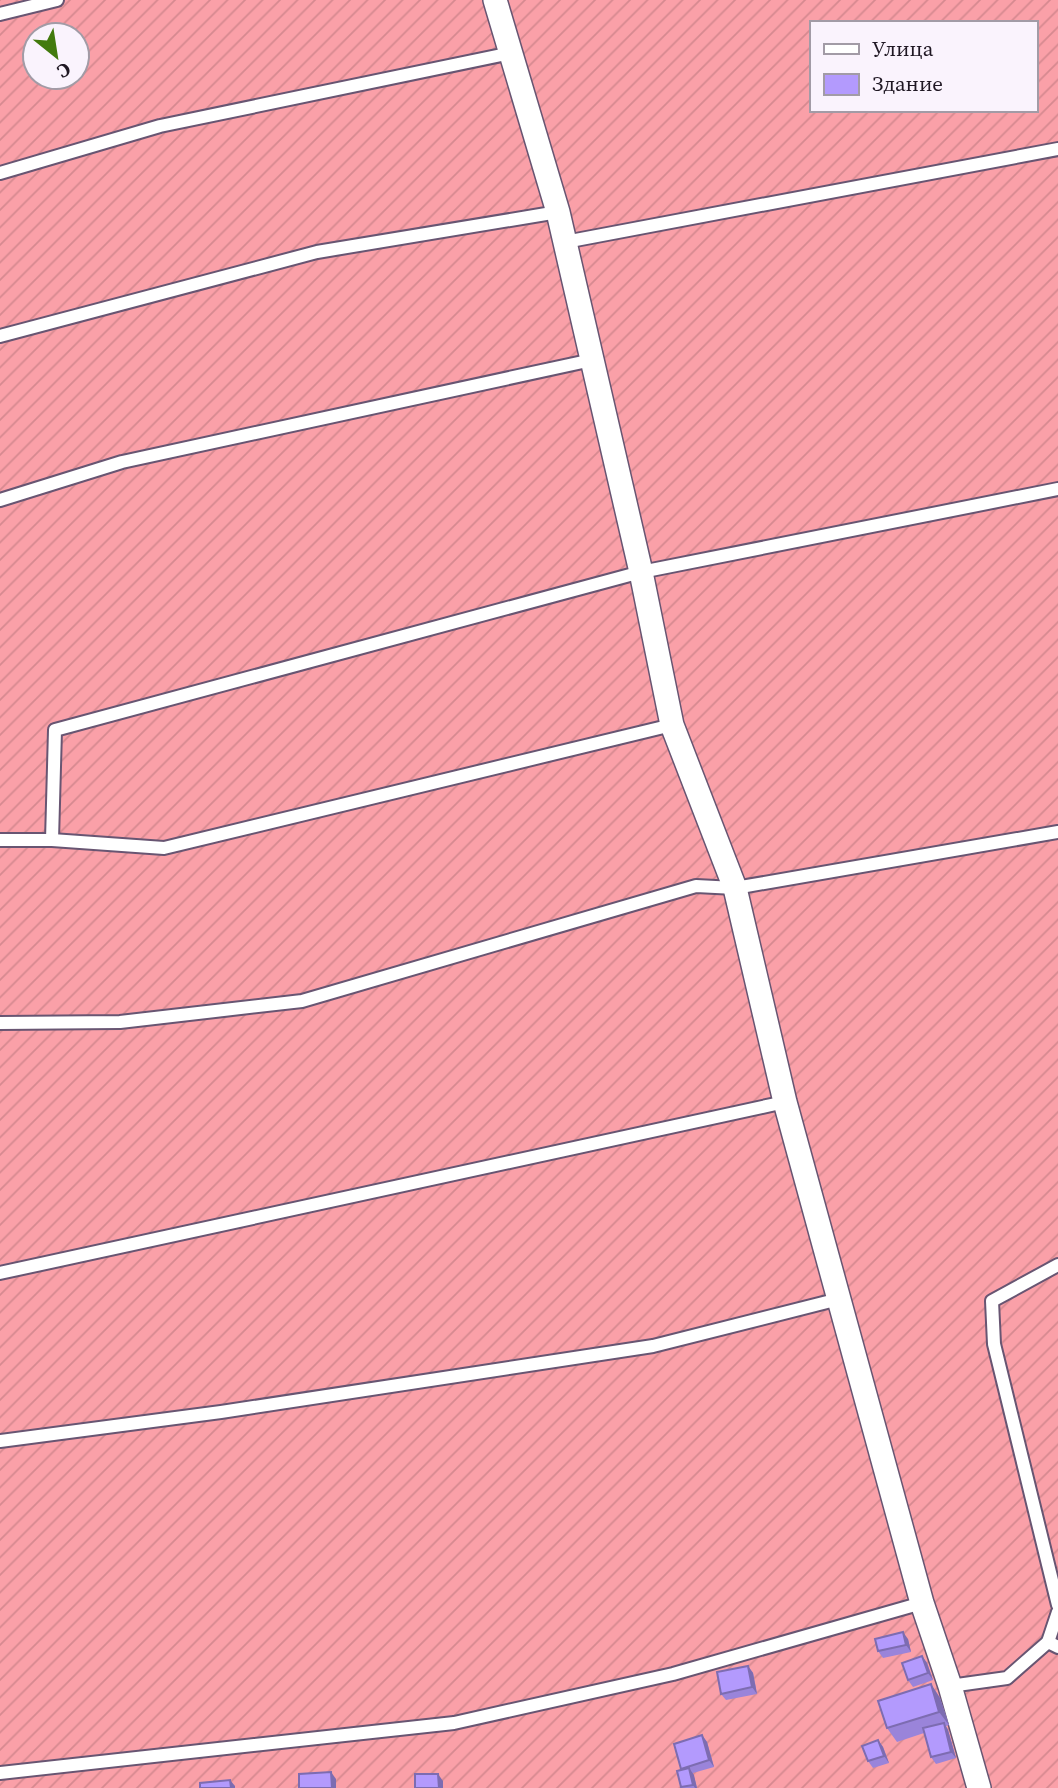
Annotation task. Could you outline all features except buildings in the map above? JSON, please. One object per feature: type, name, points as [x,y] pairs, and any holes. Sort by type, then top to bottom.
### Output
[{"type":"street","points":[[495,0],[558,212],[642,572],[672,725],[735,888],[785,1102],[922,1603],[950,1686],[979,1788]]},
{"type":"lane","points":[[0,14],[57,0]]},
{"type":"lane","points":[[0,173],[160,126],[512,53]]},
{"type":"lane","points":[[565,242],[1058,149]]},
{"type":"lane","points":[[0,336],[317,253],[558,212]]},
{"type":"lane","points":[[0,500],[122,462],[592,360]]},
{"type":"lane","points":[[52,840],[55,730],[642,572],[1058,489]]},
{"type":"lane","points":[[0,840],[52,840],[164,848],[672,725]]},
{"type":"lane","points":[[0,1023],[120,1022],[302,1001],[696,886],[735,888],[1058,832]]},
{"type":"lane","points":[[0,1273],[785,1102]]},
{"type":"lane","points":[[1058,1265],[992,1301],[994,1344],[1058,1605]]},
{"type":"lane","points":[[0,1441],[234,1410],[653,1346],[839,1299]]},
{"type":"lane","points":[[0,1773],[454,1723],[673,1674],[922,1603]]},
{"type":"lane","points":[[950,1686],[1007,1678],[1053,1644],[1058,1612]]},
{"type":"shaded area","points":[[0,0],[1058,0],[1058,1788],[0,1788]]}]
